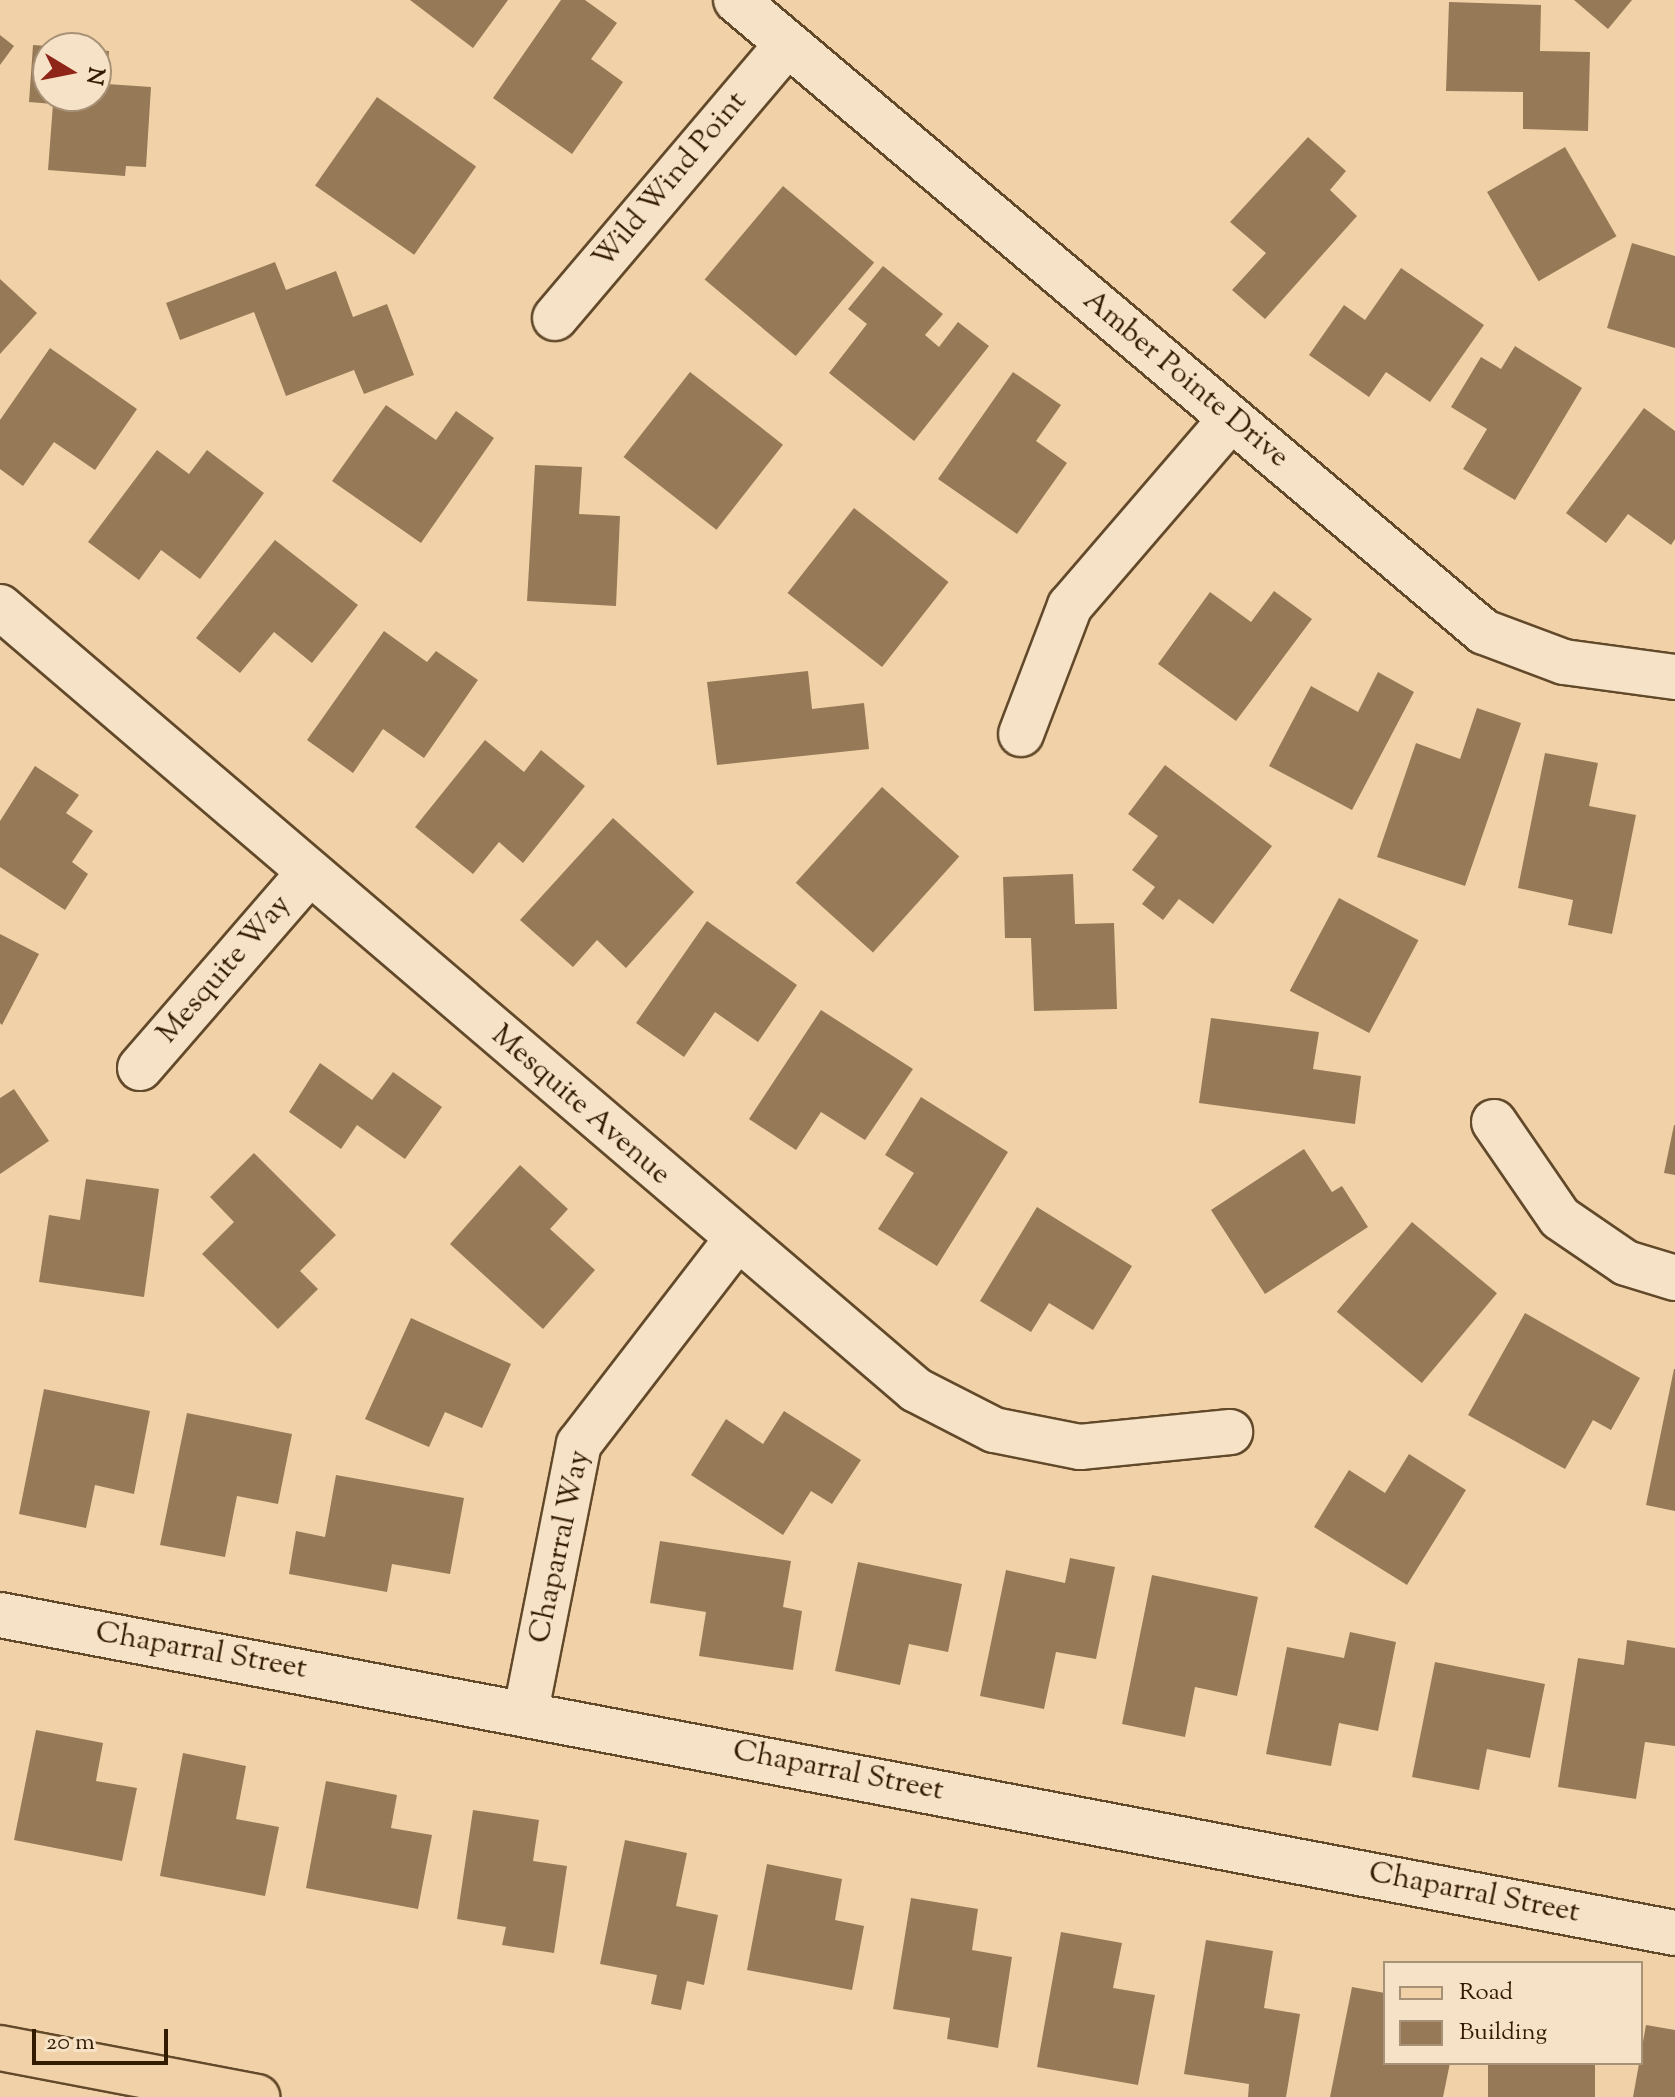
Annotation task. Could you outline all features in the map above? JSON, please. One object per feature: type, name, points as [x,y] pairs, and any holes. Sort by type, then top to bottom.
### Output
[{"type":"main road","points":[[0,2048],[131,2085],[257,2097]]},
{"type":"street","name":"Amber Pointe Drive","points":[[736,0],[1484,632],[1564,662],[1675,677]]},
{"type":"street","name":"Wild Wind Point","points":[[555,318],[787,44]]},
{"type":"street","points":[[1021,734],[1070,606],[1231,419]]},
{"type":"street","name":"Mesquite Avenue","points":[[0,607],[736,1240],[916,1390],[994,1430],[1080,1447],[1230,1432]]},
{"type":"street","name":"Mesquite Way","points":[[140,1068],[310,872]]},
{"type":"street","points":[[1494,1122],[1560,1218],[1626,1263],[1675,1278]]},
{"type":"street","name":"Chaparral Way","points":[[526,1711],[579,1444],[736,1240]]},
{"type":"street","name":"Chaparral Street","points":[[0,1615],[526,1711],[1675,1933]]},
{"type":"building","points":[[410,0],[508,0],[473,48]]},
{"type":"building","points":[[561,0],[585,0],[617,23],[591,59],[623,82],[572,154],[493,98]]},
{"type":"building","points":[[1574,0],[1632,0],[1608,29]]},
{"type":"building","points":[[1449,2],[1541,5],[1540,51],[1590,52],[1588,131],[1523,129],[1523,92],[1446,91]]},
{"type":"building","points":[[0,35],[14,46],[0,65]]},
{"type":"building","points":[[32,59],[32,102],[29,102]]},
{"type":"building","points":[[112,84],[151,87],[146,167],[126,166],[125,176],[48,170],[52,112],[112,112]]},
{"type":"building","points":[[377,97],[476,166],[414,255],[315,185]]},
{"type":"building","points":[[1308,137],[1346,171],[1330,190],[1357,216],[1265,319],[1232,290],[1266,253],[1230,222]]},
{"type":"building","points":[[1565,147],[1616,236],[1539,281],[1487,192]]},
{"type":"building","points":[[783,186],[874,262],[796,356],[705,279]]},
{"type":"building","points":[[1632,243],[1675,256],[1675,348],[1607,328]]},
{"type":"building","points":[[275,262],[286,290],[336,271],[353,317],[387,304],[414,375],[364,394],[354,370],[286,396],[254,312],[180,340],[166,303]]},
{"type":"building","points":[[883,266],[943,314],[925,335],[939,347],[958,322],[989,346],[914,441],[829,373],[867,324],[848,309]]},
{"type":"building","points":[[1401,268],[1484,325],[1430,402],[1386,372],[1369,397],[1309,355],[1344,305],[1365,320]]},
{"type":"building","points":[[0,279],[37,313],[0,354]]},
{"type":"building","points":[[1515,346],[1582,388],[1515,500],[1463,469],[1487,429],[1451,407],[1481,357],[1501,369]]},
{"type":"building","points":[[50,348],[137,409],[95,470],[54,442],[23,486],[0,469],[0,420]]},
{"type":"building","points":[[690,372],[783,445],[716,530],[624,457]]},
{"type":"building","points":[[1013,372],[1061,405],[1036,441],[1067,463],[1017,534],[938,479]]},
{"type":"building","points":[[386,405],[436,440],[456,411],[494,438],[421,543],[332,481]]},
{"type":"building","points":[[1644,408],[1675,431],[1675,539],[1671,545],[1628,514],[1606,543],[1566,513]]},
{"type":"building","points":[[157,450],[189,474],[207,450],[264,493],[200,579],[161,550],[139,580],[88,542]]},
{"type":"building","points":[[535,465],[582,467],[579,514],[620,516],[616,606],[527,601]]},
{"type":"building","points":[[854,508],[949,582],[882,667],[788,593]]},
{"type":"building","points":[[275,540],[358,605],[312,663],[274,632],[240,673],[196,638]]},
{"type":"building","points":[[1274,591],[1312,619],[1236,721],[1158,664],[1210,592],[1251,622]]},
{"type":"building","points":[[384,631],[427,662],[436,651],[478,680],[424,758],[383,729],[353,773],[307,740]]},
{"type":"building","points":[[808,671],[812,709],[864,703],[869,749],[717,765],[707,682]]},
{"type":"building","points":[[1378,672],[1414,692],[1352,810],[1269,766],[1311,686],[1358,712]]},
{"type":"building","points":[[1477,708],[1521,723],[1465,886],[1377,857],[1416,743],[1460,759]]},
{"type":"building","points":[[485,740],[524,772],[541,750],[585,786],[523,863],[499,842],[473,874],[415,827]]},
{"type":"building","points":[[1545,753],[1598,763],[1589,806],[1636,815],[1612,934],[1568,925],[1573,900],[1518,888]]},
{"type":"building","points":[[1165,765],[1272,846],[1213,924],[1179,899],[1163,920],[1142,904],[1155,887],[1132,870],[1158,836],[1128,814]]},
{"type":"building","points":[[35,766],[79,795],[66,813],[93,831],[72,862],[88,874],[65,910],[0,867],[0,821]]},
{"type":"building","points":[[882,787],[959,857],[873,952],[796,883]]},
{"type":"building","points":[[613,818],[694,892],[626,968],[597,940],[573,967],[520,920]]},
{"type":"building","points":[[1073,874],[1075,924],[1114,923],[1117,1009],[1034,1011],[1031,938],[1005,938],[1003,877]]},
{"type":"building","points":[[1339,898],[1418,940],[1369,1033],[1290,991]]},
{"type":"building","points":[[707,921],[797,985],[758,1042],[715,1012],[684,1057],[636,1023]]},
{"type":"building","points":[[0,934],[39,954],[2,1025],[0,1023]]},
{"type":"building","points":[[821,1010],[913,1069],[865,1140],[821,1112],[796,1150],[749,1119]]},
{"type":"building","points":[[1211,1018],[1319,1032],[1313,1069],[1361,1076],[1355,1124],[1199,1103]]},
{"type":"building","points":[[320,1063],[372,1100],[393,1072],[442,1107],[405,1159],[357,1125],[341,1149],[289,1112]]},
{"type":"building","points":[[14,1089],[49,1141],[0,1174],[0,1098]]},
{"type":"building","points":[[921,1097],[1008,1152],[937,1266],[878,1229],[914,1173],[885,1155]]},
{"type":"building","points":[[1675,1125],[1675,1175],[1664,1173]]},
{"type":"building","points":[[1304,1149],[1332,1192],[1342,1186],[1368,1227],[1265,1294],[1211,1210]]},
{"type":"building","points":[[254,1153],[336,1235],[300,1271],[318,1289],[278,1329],[202,1254],[234,1222],[210,1197]]},
{"type":"building","points":[[520,1165],[568,1209],[550,1229],[595,1270],[543,1329],[450,1244]]},
{"type":"building","points":[[86,1179],[159,1189],[144,1297],[39,1282],[49,1215],[80,1220]]},
{"type":"building","points":[[1037,1207],[1132,1266],[1093,1330],[1049,1303],[1031,1332],[980,1301]]},
{"type":"building","points":[[1412,1222],[1497,1293],[1422,1383],[1337,1312]]},
{"type":"building","points":[[1525,1313],[1640,1378],[1611,1430],[1593,1420],[1565,1469],[1468,1415]]},
{"type":"building","points":[[411,1318],[511,1364],[482,1428],[445,1412],[429,1447],[365,1419]]},
{"type":"building","points":[[1675,1369],[1675,1511],[1646,1505]]},
{"type":"building","points":[[44,1389],[150,1411],[134,1494],[95,1485],[86,1528],[19,1514]]},
{"type":"building","points":[[784,1411],[861,1460],[832,1504],[811,1491],[783,1535],[691,1475],[726,1419],[763,1444]]},
{"type":"building","points":[[187,1413],[292,1434],[278,1504],[237,1496],[225,1557],[160,1545]]},
{"type":"building","points":[[1409,1454],[1466,1490],[1407,1585],[1314,1527],[1349,1470],[1385,1493]]},
{"type":"building","points":[[336,1475],[464,1498],[450,1574],[392,1564],[387,1592],[289,1574],[296,1531],[325,1537]]},
{"type":"building","points":[[660,1541],[791,1561],[783,1607],[802,1611],[793,1670],[699,1656],[706,1612],[650,1603]]},
{"type":"building","points":[[1070,1558],[1115,1567],[1096,1659],[1056,1652],[1044,1709],[980,1696],[1006,1570],[1065,1583]]},
{"type":"building","points":[[858,1562],[962,1584],[948,1652],[909,1644],[900,1685],[835,1671]]},
{"type":"building","points":[[1152,1575],[1258,1597],[1237,1696],[1195,1687],[1185,1737],[1122,1724]]},
{"type":"building","points":[[1350,1632],[1396,1642],[1378,1731],[1339,1723],[1331,1766],[1266,1754],[1287,1647],[1344,1658]]},
{"type":"building","points":[[1627,1640],[1675,1648],[1675,1746],[1645,1742],[1636,1799],[1558,1787],[1578,1658],[1624,1665]]},
{"type":"building","points":[[1435,1662],[1545,1684],[1530,1758],[1487,1749],[1479,1790],[1412,1777]]},
{"type":"building","points":[[36,1730],[103,1743],[96,1781],[137,1788],[122,1861],[14,1840]]},
{"type":"building","points":[[183,1753],[246,1766],[236,1819],[279,1827],[265,1896],[160,1876]]},
{"type":"building","points":[[326,1781],[397,1795],[391,1828],[432,1835],[418,1909],[306,1888]]},
{"type":"building","points":[[473,1810],[539,1820],[533,1861],[567,1866],[554,1953],[502,1945],[506,1927],[457,1919]]},
{"type":"building","points":[[625,1840],[687,1853],[676,1906],[718,1915],[704,1985],[687,1981],[681,2010],[651,2004],[657,1975],[600,1964]]},
{"type":"building","points":[[767,1864],[842,1879],[835,1920],[864,1926],[852,1990],[747,1970]]},
{"type":"building","points":[[911,1898],[978,1909],[972,1950],[1012,1957],[998,2048],[947,2039],[950,2018],[893,2009]]},
{"type":"building","points":[[1061,1932],[1122,1943],[1113,1988],[1155,1995],[1138,2085],[1037,2067]]},
{"type":"building","points":[[1206,1940],[1273,1951],[1264,2008],[1300,2014],[1286,2097],[1248,2097],[1249,2084],[1184,2074]]},
{"type":"building","points":[[1352,1987],[1383,1993],[1383,2065],[1450,2065],[1443,2097],[1330,2097]]},
{"type":"building","points":[[1646,2025],[1675,2030],[1675,2097],[1633,2097],[1639,2065],[1643,2065]]},
{"type":"building","points":[[1488,2065],[1595,2065],[1595,2097],[1488,2097]]}]
